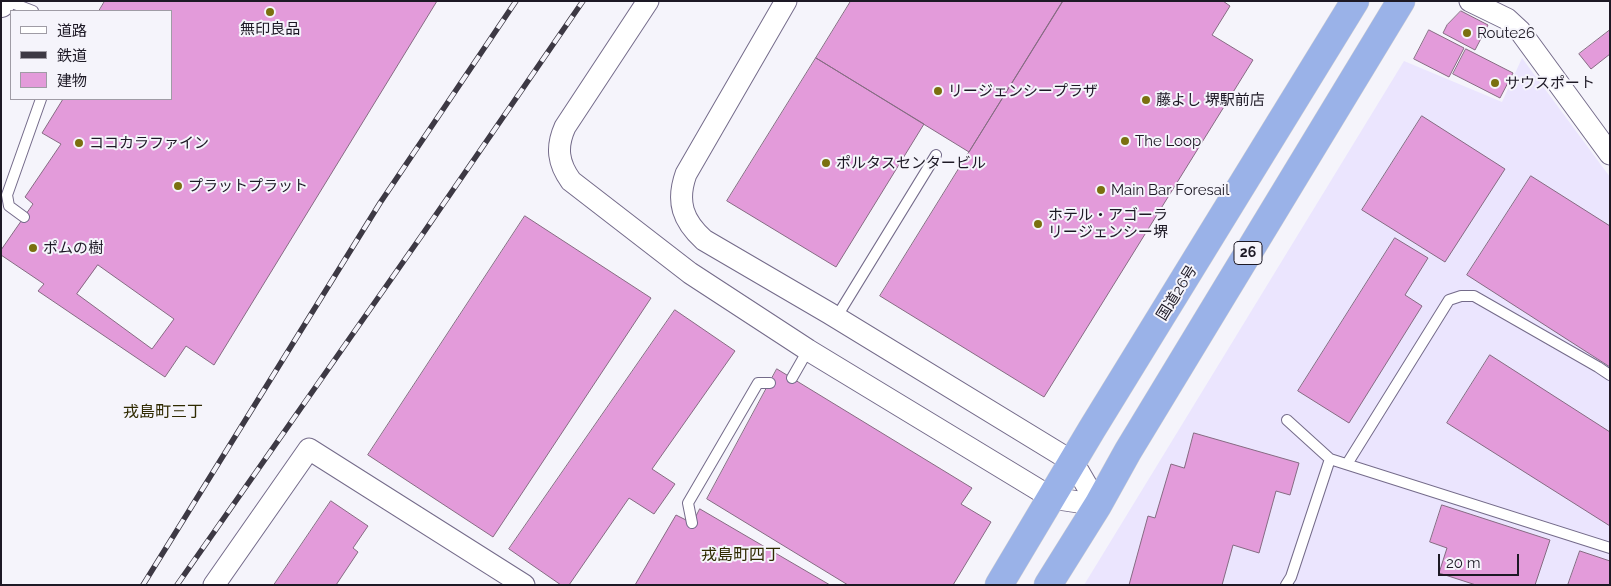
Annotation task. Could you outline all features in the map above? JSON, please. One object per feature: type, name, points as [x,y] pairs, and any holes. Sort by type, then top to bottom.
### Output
[{"type":"highway","name":"国道26号","points":[[999,585],[1355,1]]},
{"type":"highway","name":"26","points":[[1048,585],[1098,506],[1128,451],[1401,1]]},
{"type":"street","points":[[648,1],[564,127],[559,146],[559,156],[561,165],[570,181],[690,273],[808,350],[1052,498],[1098,506]]},
{"type":"street","points":[[786,1],[686,174],[683,184],[682,205],[689,225],[704,240],[1073,462],[1098,506]]},
{"type":"street","points":[[1470,1],[1507,19],[1520,31],[1610,154]]},
{"type":"street","points":[[214,585],[309,450],[524,585]]},
{"type":"lane","points":[[7,1],[30,10]]},
{"type":"lane","points":[[24,217],[9,206],[7,195],[42,100]]},
{"type":"lane","points":[[836,318],[936,155]]},
{"type":"lane","points":[[1347,464],[1449,300],[1461,296],[1474,296],[1598,366],[1610,375]]},
{"type":"lane","points":[[792,378],[808,350]]},
{"type":"lane","points":[[692,523],[688,502],[758,382],[770,383]]},
{"type":"lane","points":[[1287,420],[1330,459],[1610,548]]},
{"type":"lane","points":[[1286,585],[1292,577],[1330,459]]},
{"type":"shaded area","points":[[1522,58],[1610,177],[1610,585],[1084,585],[1404,61],[1502,102]]},
{"type":"building","name":"プラットプラット","points":[[105,1],[437,1],[214,365],[186,346],[165,377],[38,291],[44,284],[1,255],[1,250],[33,204],[25,197],[61,144],[42,133],[62,100],[172,100],[172,10],[100,10]],"holes":[[[98,265],[174,319],[152,349],[77,294]]]},
{"type":"building","name":"リージェンシープラザ","points":[[851,1],[1063,1],[969,152],[816,58]]},
{"type":"building","name":"ホテル・アゴーラ リージェンシー堺","points":[[1063,1],[1223,1],[1230,6],[1212,35],[1253,60],[1044,397],[880,296]]},
{"type":"building","points":[[1461,11],[1488,25],[1475,50],[1443,33],[1447,25]]},
{"type":"building","points":[[1429,30],[1464,48],[1449,77],[1414,59]]},
{"type":"building","points":[[1610,30],[1610,54],[1591,69],[1579,54]]},
{"type":"building","points":[[1466,49],[1513,73],[1500,98],[1453,74]]},
{"type":"building","name":"ポルタスセンタービル","points":[[816,58],[924,124],[836,267],[727,201]]},
{"type":"building","points":[[1422,116],[1505,169],[1445,262],[1362,210]]},
{"type":"building","points":[[1531,176],[1610,226],[1610,367],[1467,275]]},
{"type":"building","points":[[525,216],[651,298],[493,537],[368,455]]},
{"type":"building","points":[[1395,238],[1428,258],[1405,295],[1422,306],[1349,423],[1298,391]]},
{"type":"building","points":[[675,310],[735,351],[652,469],[675,484],[654,514],[629,498],[569,585],[561,585],[509,549]]},
{"type":"building","points":[[1490,355],[1610,432],[1610,526],[1447,423]]},
{"type":"building","points":[[777,369],[972,488],[961,504],[991,522],[953,585],[848,585],[707,499]]},
{"type":"building","points":[[1194,433],[1299,463],[1290,495],[1276,491],[1259,553],[1233,545],[1222,585],[1129,585],[1148,516],[1155,518],[1171,464],[1184,468]]},
{"type":"building","points":[[331,501],[368,526],[353,548],[358,552],[336,585],[274,585]]},
{"type":"building","points":[[1442,505],[1550,540],[1535,585],[1476,585],[1439,573],[1447,548],[1430,542]]},
{"type":"building","points":[[700,509],[830,585],[635,585],[676,515],[692,523]]},
{"type":"building","points":[[1580,551],[1610,561],[1610,585],[1568,585]]},
{"type":"railway","points":[[143,585],[380,203],[516,1]]},
{"type":"railway","points":[[177,585],[583,1]]},
{"type":"place","name":"無印良品","points":[[270,12]]},
{"type":"place","name":"Route26","points":[[1467,33]]},
{"type":"place","name":"サウスポート","points":[[1495,83]]},
{"type":"place","name":"リージェンシープラザ","points":[[938,91]]},
{"type":"place","name":"藤よし 堺駅前店","points":[[1146,100]]},
{"type":"place","name":"The Loop","points":[[1125,141]]},
{"type":"place","name":"ココカラファイン","points":[[79,143]]},
{"type":"place","name":"ポルタスセンタービル","points":[[826,163]]},
{"type":"place","name":"プラットプラット","points":[[178,186]]},
{"type":"place","name":"Main Bar Foresail","points":[[1101,190]]},
{"type":"place","name":"ホテル・アゴーラ リージェンシー堺","points":[[1038,224]]},
{"type":"place","name":"ポムの樹","points":[[33,248]]},
{"type":"district","name":"戎島町三丁","points":[[163,412]]},
{"type":"district","name":"戎島町四丁","points":[[741,555]]}]
